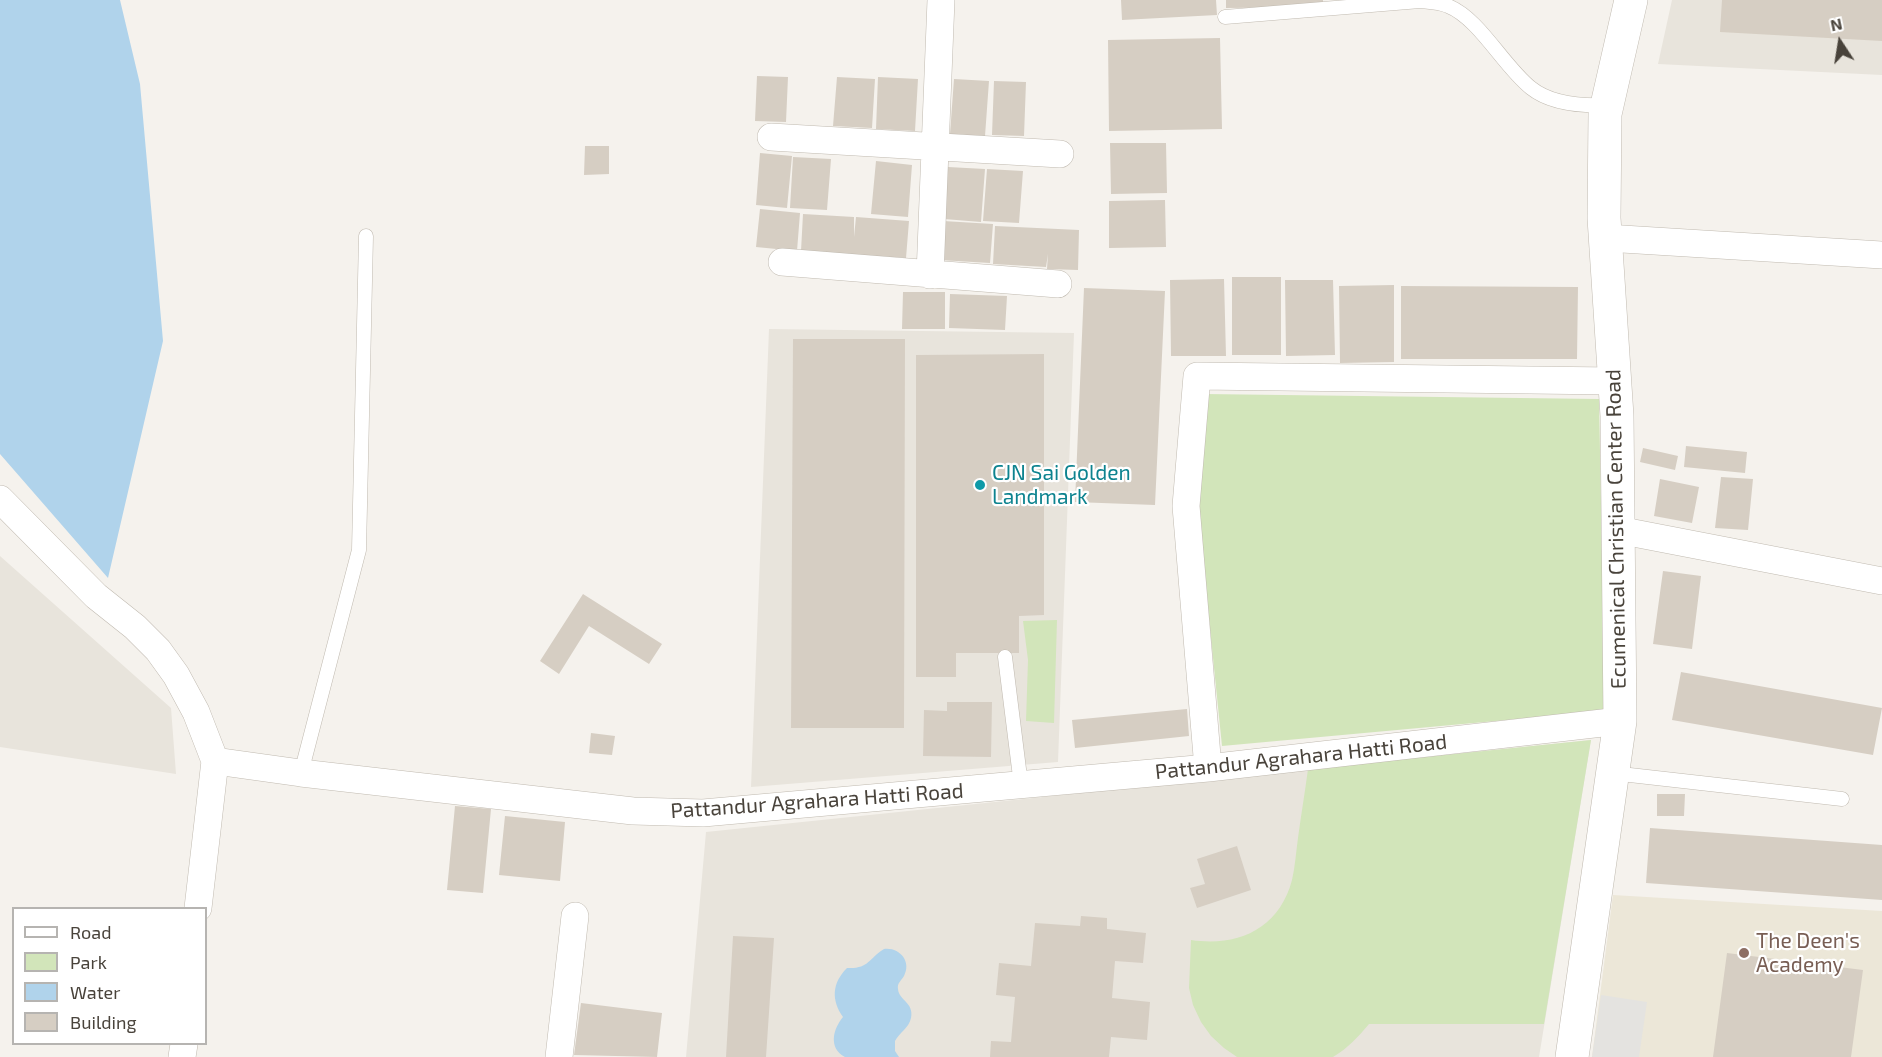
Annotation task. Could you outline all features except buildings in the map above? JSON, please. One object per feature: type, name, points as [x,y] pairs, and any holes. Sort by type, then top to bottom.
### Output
[{"type":"street","points":[[930,275],[941,0]]},
{"type":"street","name":"Ecumenical Christian Center Road","points":[[1572,1057],[1620,721],[1617,416],[1613,381],[1606,238],[1605,114],[1631,0]]},
{"type":"street","points":[[771,136],[1060,154]]},
{"type":"street","points":[[1606,238],[1882,255]]},
{"type":"street","points":[[782,262],[1058,284]]},
{"type":"street","points":[[1209,768],[1186,506],[1197,376],[1613,381]]},
{"type":"street","points":[[0,499],[96,596],[135,627],[158,650],[176,675],[196,712],[215,761],[198,907]]},
{"type":"street","points":[[1618,530],[1882,581]]},
{"type":"street","name":"Pattandur Agrahara Hatti Road","points":[[215,761],[633,811],[704,813],[1209,768],[1620,721]]},
{"type":"street","points":[[559,1057],[574,916]]},
{"type":"lane","points":[[1225,17],[1420,1],[1436,3],[1450,7],[1467,20],[1531,88],[1560,101],[1592,106],[1608,105]]},
{"type":"lane","points":[[301,773],[359,550],[366,236]]},
{"type":"lane","points":[[1005,657],[1021,786]]},
{"type":"lane","points":[[1612,772],[1842,799]]},
{"type":"shaded area","points":[[1672,0],[1882,0],[1882,75],[1658,64]]},
{"type":"shaded area","points":[[769,329],[1074,333],[1058,762],[751,787]]},
{"type":"shaded area","points":[[0,556],[171,708],[176,774],[0,747]]},
{"type":"shaded area","points":[[1591,740],[1539,1057],[686,1057],[706,832]]},
{"type":"shaded area","name":"The Deen's Academy","points":[[1613,895],[1882,911],[1882,1057],[1592,1057]]},
{"type":"shaded area","points":[[1601,995],[1647,1002],[1639,1057],[1592,1057]]},
{"type":"green space","points":[[1204,394],[1599,399],[1605,711],[1222,746],[1198,511]]},
{"type":"green space","points":[[1057,620],[1054,723],[1026,721],[1028,660],[1023,621]]},
{"type":"green space","points":[[1591,740],[1544,1024],[1369,1024],[1333,1057],[1237,1057],[1211,1036],[1193,1005],[1189,988],[1191,940],[1225,940],[1240,937],[1267,922],[1277,911],[1286,897],[1292,880],[1308,769]]},
{"type":"water","points":[[0,0],[120,0],[140,84],[163,341],[108,578],[0,454]]},
{"type":"water","points":[[884,949],[895,950],[903,956],[906,965],[898,989],[910,1008],[911,1018],[895,1041],[895,1051],[899,1057],[845,1057],[834,1044],[837,1027],[843,1017],[835,998],[838,980],[847,968],[864,965]]},
{"type":"place","name":"CJN Sai Golden Landmark","points":[[980,485]]},
{"type":"place","name":"The Deen's Academy","points":[[1744,953]]}]
